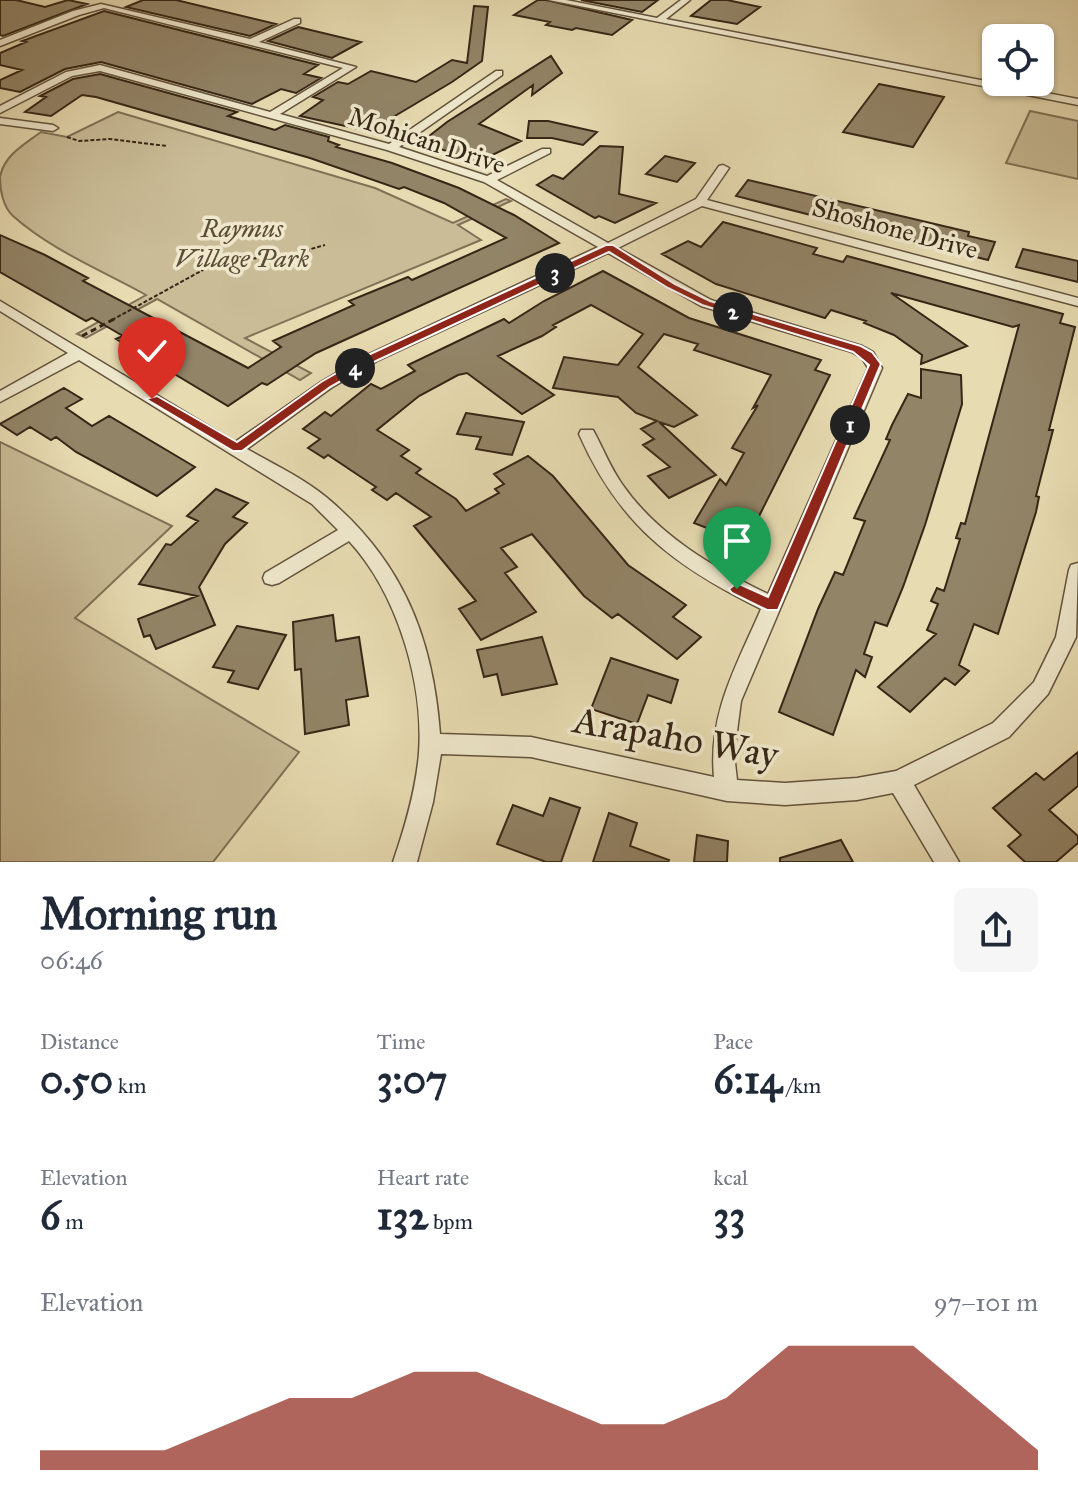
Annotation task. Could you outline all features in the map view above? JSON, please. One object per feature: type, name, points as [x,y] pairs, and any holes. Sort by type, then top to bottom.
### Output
[{"type":"street","points":[[553,0],[1078,102]]},
{"type":"street","points":[[658,21],[686,0]]},
{"type":"street","points":[[0,43],[99,6],[114,7],[351,67],[272,115]]},
{"type":"street","points":[[253,41],[297,21]]},
{"type":"street","name":"Mohican Drive","points":[[0,110],[79,70],[110,70],[391,148],[488,180],[706,303],[857,349],[873,361],[875,368],[772,605]]},
{"type":"street","points":[[391,148],[499,73]]},
{"type":"street","points":[[0,121],[53,128]]},
{"type":"street","points":[[488,180],[546,151]]},
{"type":"street","points":[[237,448],[326,385],[372,358],[700,202],[723,168]]},
{"type":"street","name":"Shoshone Drive","points":[[700,202],[1078,302]]},
{"type":"street","points":[[0,305],[80,345],[318,500],[351,531],[382,568],[400,600],[418,655],[430,744],[414,834],[405,862]]},
{"type":"street","points":[[0,397],[80,345]]},
{"type":"street","points":[[587,434],[598,463],[625,502],[656,536],[693,564],[772,605],[731,701],[723,754],[727,790]]},
{"type":"street","points":[[272,578],[351,531]]},
{"type":"street","name":"Arapaho Way","points":[[430,744],[531,747],[727,790],[785,794],[857,789],[899,781],[1001,730],[1041,688],[1066,637],[1078,570]]},
{"type":"street","points":[[899,781],[947,862]]},
{"type":"path","points":[[67,137],[79,141],[110,139],[167,146]]},
{"type":"path","points":[[80,345],[221,260],[283,257],[325,245]]},
{"type":"green space","points":[[1030,111],[1078,121],[1078,179],[1006,163]]},
{"type":"green space","name":"Raymus Village Park","points":[[118,112],[375,188],[453,223],[506,199],[511,201],[458,225],[481,240],[245,338],[311,373],[300,380],[157,299],[86,338],[77,334],[146,295],[60,250],[13,216],[1,193],[0,177],[11,156],[41,132],[67,137]]},
{"type":"green space","points":[[0,442],[172,526],[75,618],[299,752],[213,862],[0,862]]},
{"type":"building","points":[[0,0],[16,0],[45,7],[68,0],[87,4],[3,36],[0,35]]},
{"type":"building","points":[[143,0],[176,0],[276,24],[250,36],[126,7]]},
{"type":"building","points":[[538,0],[632,20],[612,35],[546,25],[550,22],[514,15]]},
{"type":"building","points":[[581,0],[658,0],[642,12]]},
{"type":"building","points":[[711,0],[760,7],[737,24],[691,16]]},
{"type":"building","points":[[474,6],[488,7],[482,61],[452,82],[378,126],[371,125],[363,130],[300,116],[323,100],[313,97],[338,82],[348,84],[371,71],[416,82],[452,60],[467,63]]},
{"type":"building","points":[[104,11],[318,65],[304,74],[321,78],[296,93],[281,89],[252,104],[101,62],[65,69],[20,92],[0,88],[0,80],[22,70],[0,65],[0,53],[26,42],[22,41]]},
{"type":"building","points":[[298,27],[361,42],[332,58],[268,41]]},
{"type":"building","points":[[551,56],[562,73],[532,95],[533,85],[479,124],[521,141],[478,162],[429,145],[437,139],[428,137],[447,122]]},
{"type":"building","points":[[100,74],[237,112],[228,116],[275,130],[285,125],[329,137],[328,141],[339,145],[336,147],[392,163],[459,188],[514,215],[559,243],[316,353],[228,406],[116,339],[123,336],[92,318],[86,321],[0,272],[0,235],[88,278],[83,281],[248,368],[281,347],[273,341],[354,305],[349,301],[408,277],[412,280],[506,238],[444,203],[404,187],[399,189],[310,158],[96,97],[82,95],[51,116],[25,112],[46,97],[40,96],[73,79]]},
{"type":"building","points":[[879,84],[944,97],[913,147],[843,132]]},
{"type":"building","points":[[529,121],[548,121],[597,132],[583,145],[552,138],[527,138]]},
{"type":"building","points":[[600,146],[623,147],[619,194],[656,203],[615,223],[599,216],[595,218],[537,185],[553,175],[563,179]]},
{"type":"building","points":[[665,156],[695,163],[677,182],[646,174]]},
{"type":"building","points":[[748,180],[969,232],[968,236],[995,242],[988,260],[736,196]]},
{"type":"building","points":[[723,222],[817,248],[813,254],[843,262],[847,256],[1063,314],[1060,323],[1075,327],[1049,430],[1053,430],[1036,496],[1039,497],[1036,512],[998,634],[974,624],[959,665],[969,671],[955,685],[945,678],[910,712],[878,687],[936,634],[927,630],[938,604],[931,601],[937,588],[944,591],[960,539],[956,538],[961,523],[965,524],[1019,325],[1013,327],[891,293],[967,346],[921,364],[922,355],[894,335],[864,323],[866,321],[831,310],[825,318],[716,284],[662,254],[688,241],[701,247]]},
{"type":"building","points":[[1023,249],[1078,261],[1078,282],[1016,267]]},
{"type":"building","points":[[603,271],[689,318],[821,360],[815,370],[830,375],[752,530],[732,522],[725,535],[694,523],[720,479],[726,485],[744,453],[732,448],[758,405],[753,408],[771,375],[694,350],[698,344],[664,334],[638,367],[697,415],[674,427],[659,422],[716,475],[669,498],[648,476],[670,467],[643,445],[654,439],[641,429],[657,421],[636,413],[618,397],[553,388],[564,357],[618,365],[643,334],[591,305],[553,325],[556,327],[542,336],[498,356],[554,395],[522,414],[467,373],[419,396],[377,430],[409,450],[401,456],[421,469],[416,473],[456,499],[466,511],[499,493],[495,489],[504,484],[494,474],[528,456],[553,476],[628,565],[686,605],[673,617],[701,637],[677,659],[618,614],[612,618],[584,596],[532,534],[501,548],[517,567],[505,573],[536,612],[481,640],[459,609],[476,601],[414,526],[431,517],[396,493],[387,500],[372,490],[376,487],[328,455],[324,458],[308,448],[320,439],[303,429],[325,412],[331,416],[371,384],[381,389],[415,371],[408,365],[504,319],[509,323]]},
{"type":"building","points":[[921,369],[961,375],[962,404],[903,587],[887,626],[875,622],[864,654],[872,657],[865,677],[856,670],[833,735],[779,712],[818,609],[835,572],[843,575],[865,521],[854,518],[890,440],[886,439],[892,425],[908,394],[921,398]]},
{"type":"building","points":[[64,388],[82,399],[66,408],[92,426],[109,416],[195,467],[157,496],[76,452],[56,437],[51,440],[30,427],[17,435],[0,424]]},
{"type":"building","points":[[466,413],[524,422],[512,455],[476,449],[481,437],[457,434]]},
{"type":"building","points":[[216,489],[248,503],[233,517],[247,523],[225,544],[199,587],[215,625],[156,649],[150,635],[144,637],[138,619],[197,596],[139,584],[166,544],[171,545],[198,521],[187,516]]},
{"type":"building","points":[[333,615],[336,641],[359,637],[368,696],[346,700],[349,725],[305,734],[301,669],[295,670],[293,622]]},
{"type":"building","points":[[237,626],[286,635],[258,689],[228,682],[234,671],[213,667]]},
{"type":"building","points":[[542,637],[557,684],[502,695],[497,674],[484,677],[477,650]]},
{"type":"building","points":[[611,658],[678,680],[671,703],[648,695],[637,724],[591,709]]},
{"type":"building","points":[[1078,752],[1078,786],[1049,810],[1078,836],[1078,843],[1056,862],[1025,862],[1008,846],[1021,835],[993,808],[1036,773],[1044,780]]},
{"type":"building","points":[[550,798],[580,808],[561,862],[546,862],[497,844],[513,805],[543,816]]},
{"type":"building","points":[[609,813],[637,823],[630,846],[668,862],[593,862]]},
{"type":"building","points":[[697,835],[728,841],[727,862],[694,862]]},
{"type":"building","points":[[841,840],[853,862],[780,862],[780,858]]},
{"type":"route","points":[[152,399],[237,448],[326,385],[372,358],[610,247],[671,286],[706,303],[857,349],[868,355],[875,364],[772,605],[737,589]]}]
